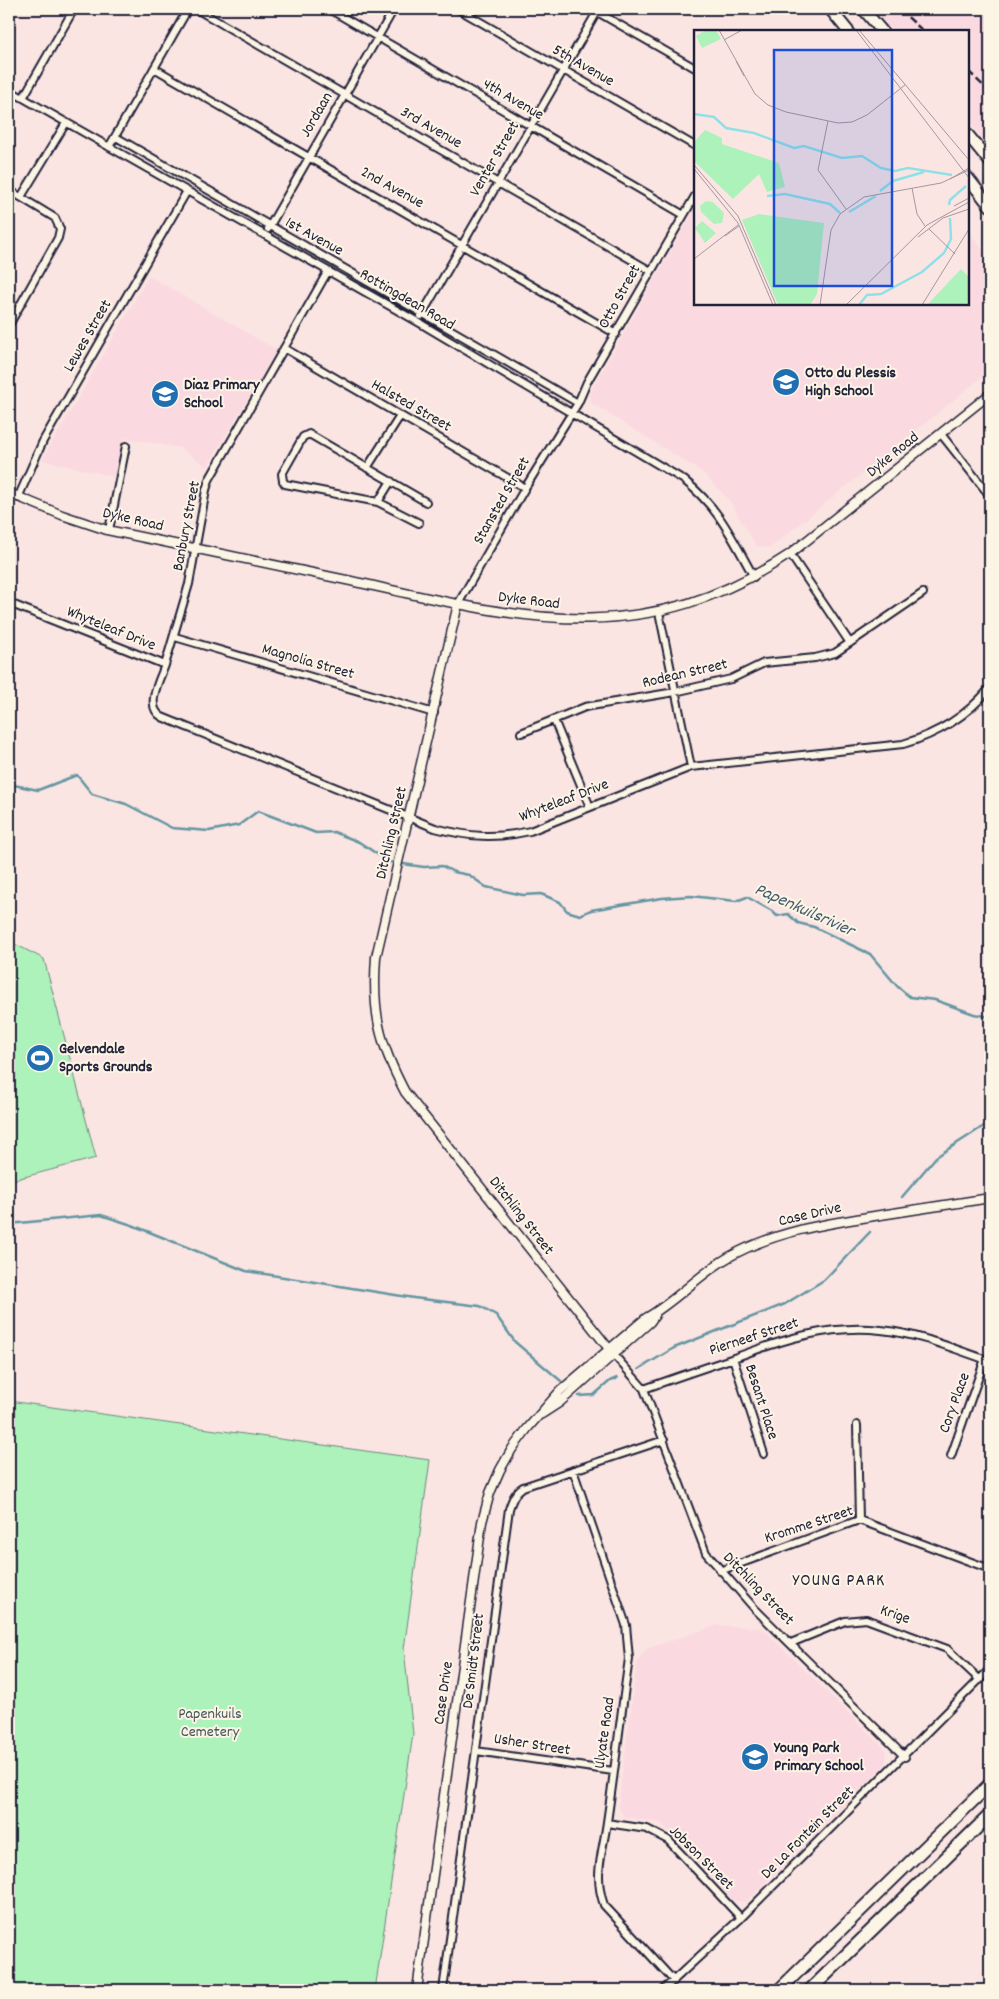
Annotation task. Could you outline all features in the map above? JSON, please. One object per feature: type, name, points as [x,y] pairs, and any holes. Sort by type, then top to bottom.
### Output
[{"type":"highway","points":[[779,1990],[990,1784]]},
{"type":"highway","points":[[810,1990],[990,1815]]},
{"type":"main road","points":[[830,9],[847,30]]},
{"type":"main road","points":[[863,9],[881,30]]},
{"type":"main road","points":[[969,136],[990,162]]},
{"type":"main road","points":[[969,179],[990,206]]},
{"type":"street","points":[[23,98],[74,9]]},
{"type":"street","points":[[110,147],[188,9]]},
{"type":"street","name":"3rd Avenue","points":[[196,9],[651,271]]},
{"type":"street","name":"4th Avenue","points":[[329,9],[684,216]]},
{"type":"street","name":"Jordaan","points":[[265,234],[394,9]]},
{"type":"street","name":"5th Avenue","points":[[458,9],[694,145]]},
{"type":"street","points":[[594,10],[694,67]]},
{"type":"street","name":"Venter Street","points":[[418,322],[563,69],[594,10]]},
{"type":"street","name":"2nd Avenue","points":[[154,68],[616,334]]},
{"type":"street","name":"Rottingdean Road","points":[[9,90],[265,234],[675,473],[700,492],[719,514],[754,577]]},
{"type":"street","points":[[22,197],[66,123]]},
{"type":"street","name":"1st Avenue","points":[[116,137],[269,227],[578,403]]},
{"type":"street","points":[[9,190],[55,218],[59,224],[60,233],[9,325]]},
{"type":"street","name":"Lewes Street","points":[[18,498],[43,441],[187,190]]},
{"type":"street","name":"Otto Street","points":[[571,413],[694,198]]},
{"type":"street","name":"Banbury Street","points":[[165,665],[189,584],[206,490],[211,476],[328,271]]},
{"type":"street","name":"Halsted Street","points":[[284,348],[525,488]]},
{"type":"street","name":"Dyke Road","points":[[9,493],[62,515],[110,530],[458,604],[558,619],[614,619],[659,612],[705,598],[754,577],[790,554],[990,394]]},
{"type":"street","name":"Stansted Street","points":[[458,604],[571,413]]},
{"type":"street","points":[[367,468],[400,416]]},
{"type":"street","points":[[419,523],[378,502],[288,485],[282,480],[282,474],[303,437],[307,434],[426,502]]},
{"type":"street","points":[[941,434],[990,496]]},
{"type":"street","points":[[110,530],[126,446]]},
{"type":"street","points":[[378,502],[391,481]]},
{"type":"street","points":[[790,554],[850,643]]},
{"type":"street","name":"Rodean Street","points":[[521,733],[584,707],[676,692],[731,679],[764,663],[825,656],[834,653],[923,593]]},
{"type":"street","name":"Whyteleaf Drive","points":[[9,603],[165,665],[153,700],[158,715],[435,828],[463,835],[496,836],[530,831],[691,767],[903,744],[924,737],[950,724],[972,708],[990,688]]},
{"type":"street","name":"Ditchling Street","points":[[458,604],[402,853],[380,938],[375,977],[376,1018],[387,1055],[405,1092],[612,1352],[644,1389],[706,1554],[755,1610],[791,1643],[905,1757]]},
{"type":"street","points":[[659,612],[691,767]]},
{"type":"street","name":"Magnolia Street","points":[[174,637],[434,713]]},
{"type":"street","points":[[554,720],[590,807]]},
{"type":"street","name":"Case Drive","points":[[417,1990],[482,1522],[490,1492],[505,1460],[519,1438],[560,1391],[612,1352],[646,1318],[657,1312],[712,1268],[728,1258],[762,1241],[822,1225],[990,1198]]},
{"type":"street","name":"Pierneef Street","points":[[644,1389],[790,1338],[812,1333],[854,1329],[880,1329],[905,1333],[942,1343],[988,1360]]},
{"type":"street","name":"Besant Place","points":[[733,1358],[764,1454]]},
{"type":"street","name":"Cory Place","points":[[951,1456],[988,1360]]},
{"type":"street","points":[[857,1425],[859,1520]]},
{"type":"street","name":"De Smidt Street","points":[[443,1990],[509,1509],[514,1496],[523,1487],[664,1440]]},
{"type":"street","name":"Ulyate Road","points":[[574,1470],[628,1634],[629,1659],[607,1822],[599,1865],[598,1884],[604,1904],[674,1981]]},
{"type":"street","name":"Kromme Street","points":[[720,1571],[859,1520],[990,1569]]},
{"type":"street","name":"Krige","points":[[791,1643],[845,1621],[866,1619],[948,1649],[980,1680]]},
{"type":"street","name":"De La Fontein Street","points":[[664,1990],[741,1918],[905,1757],[990,1670]]},
{"type":"street","name":"Usher Street","points":[[476,1751],[613,1771]]},
{"type":"street","name":"Jobson Street","points":[[607,1822],[647,1829],[668,1840],[741,1918]]},
{"type":"shaded area","points":[[873,9],[990,9],[990,148],[969,122],[969,30],[891,30]]},
{"type":"shaded area","name":"Otto du Plessis High School","points":[[694,210],[694,305],[969,305],[969,232],[990,259],[990,371],[770,548],[756,546],[729,500],[702,472],[591,403],[589,394]]},
{"type":"shaded area","name":"Diaz Primary School","points":[[149,276],[277,350],[207,467],[180,448],[125,438],[116,477],[42,460]]},
{"type":"shaded area","name":"Young Park Primary School","points":[[717,1625],[762,1628],[886,1750],[886,1764],[746,1902],[734,1901],[661,1823],[624,1817],[618,1807],[637,1662],[646,1649]]},
{"type":"green space","name":"Gelvendale Sports Grounds","points":[[9,941],[44,959],[96,1158],[9,1181]]},
{"type":"green space","name":"Papenkuils Cemetery","points":[[9,1401],[430,1460],[404,1649],[413,1734],[375,1990],[9,1990]]},
{"type":"waterway","name":"Papenkuilsrivier","points":[[9,784],[38,790],[77,775],[92,794],[126,804],[172,828],[209,831],[239,825],[258,811],[316,833],[334,832],[359,842],[389,862],[424,867],[442,866],[454,872],[469,875],[486,887],[523,895],[541,894],[560,902],[567,911],[580,915],[591,910],[662,898],[691,896],[736,901],[747,897],[772,911],[777,916],[788,914],[798,923],[814,927],[870,954],[897,986],[910,997],[935,1000],[974,1014],[990,1017]]},
{"type":"waterway","points":[[902,1197],[936,1157],[990,1122]]},
{"type":"waterway","points":[[9,1224],[101,1215],[132,1225],[246,1271],[414,1298],[480,1306],[496,1315],[515,1342],[561,1381]]},
{"type":"waterway","points":[[639,1369],[674,1348],[785,1304],[824,1280],[870,1232]]},
{"type":"waterway","points":[[579,1396],[594,1395],[610,1381],[617,1378]]},
{"type":"railway","points":[[899,9],[922,30]]},
{"type":"railway","points":[[969,72],[990,92]]},
{"type":"place","name":"Otto du Plessis High School","points":[[786,382]]},
{"type":"place","name":"Diaz Primary School","points":[[165,394]]},
{"type":"place","name":"Gelvendale Sports Grounds","points":[[40,1058]]},
{"type":"place","name":"Young Park Primary School","points":[[755,1757]]},
{"type":"district","name":"YOUNG PARK","points":[[839,1581]]}]
